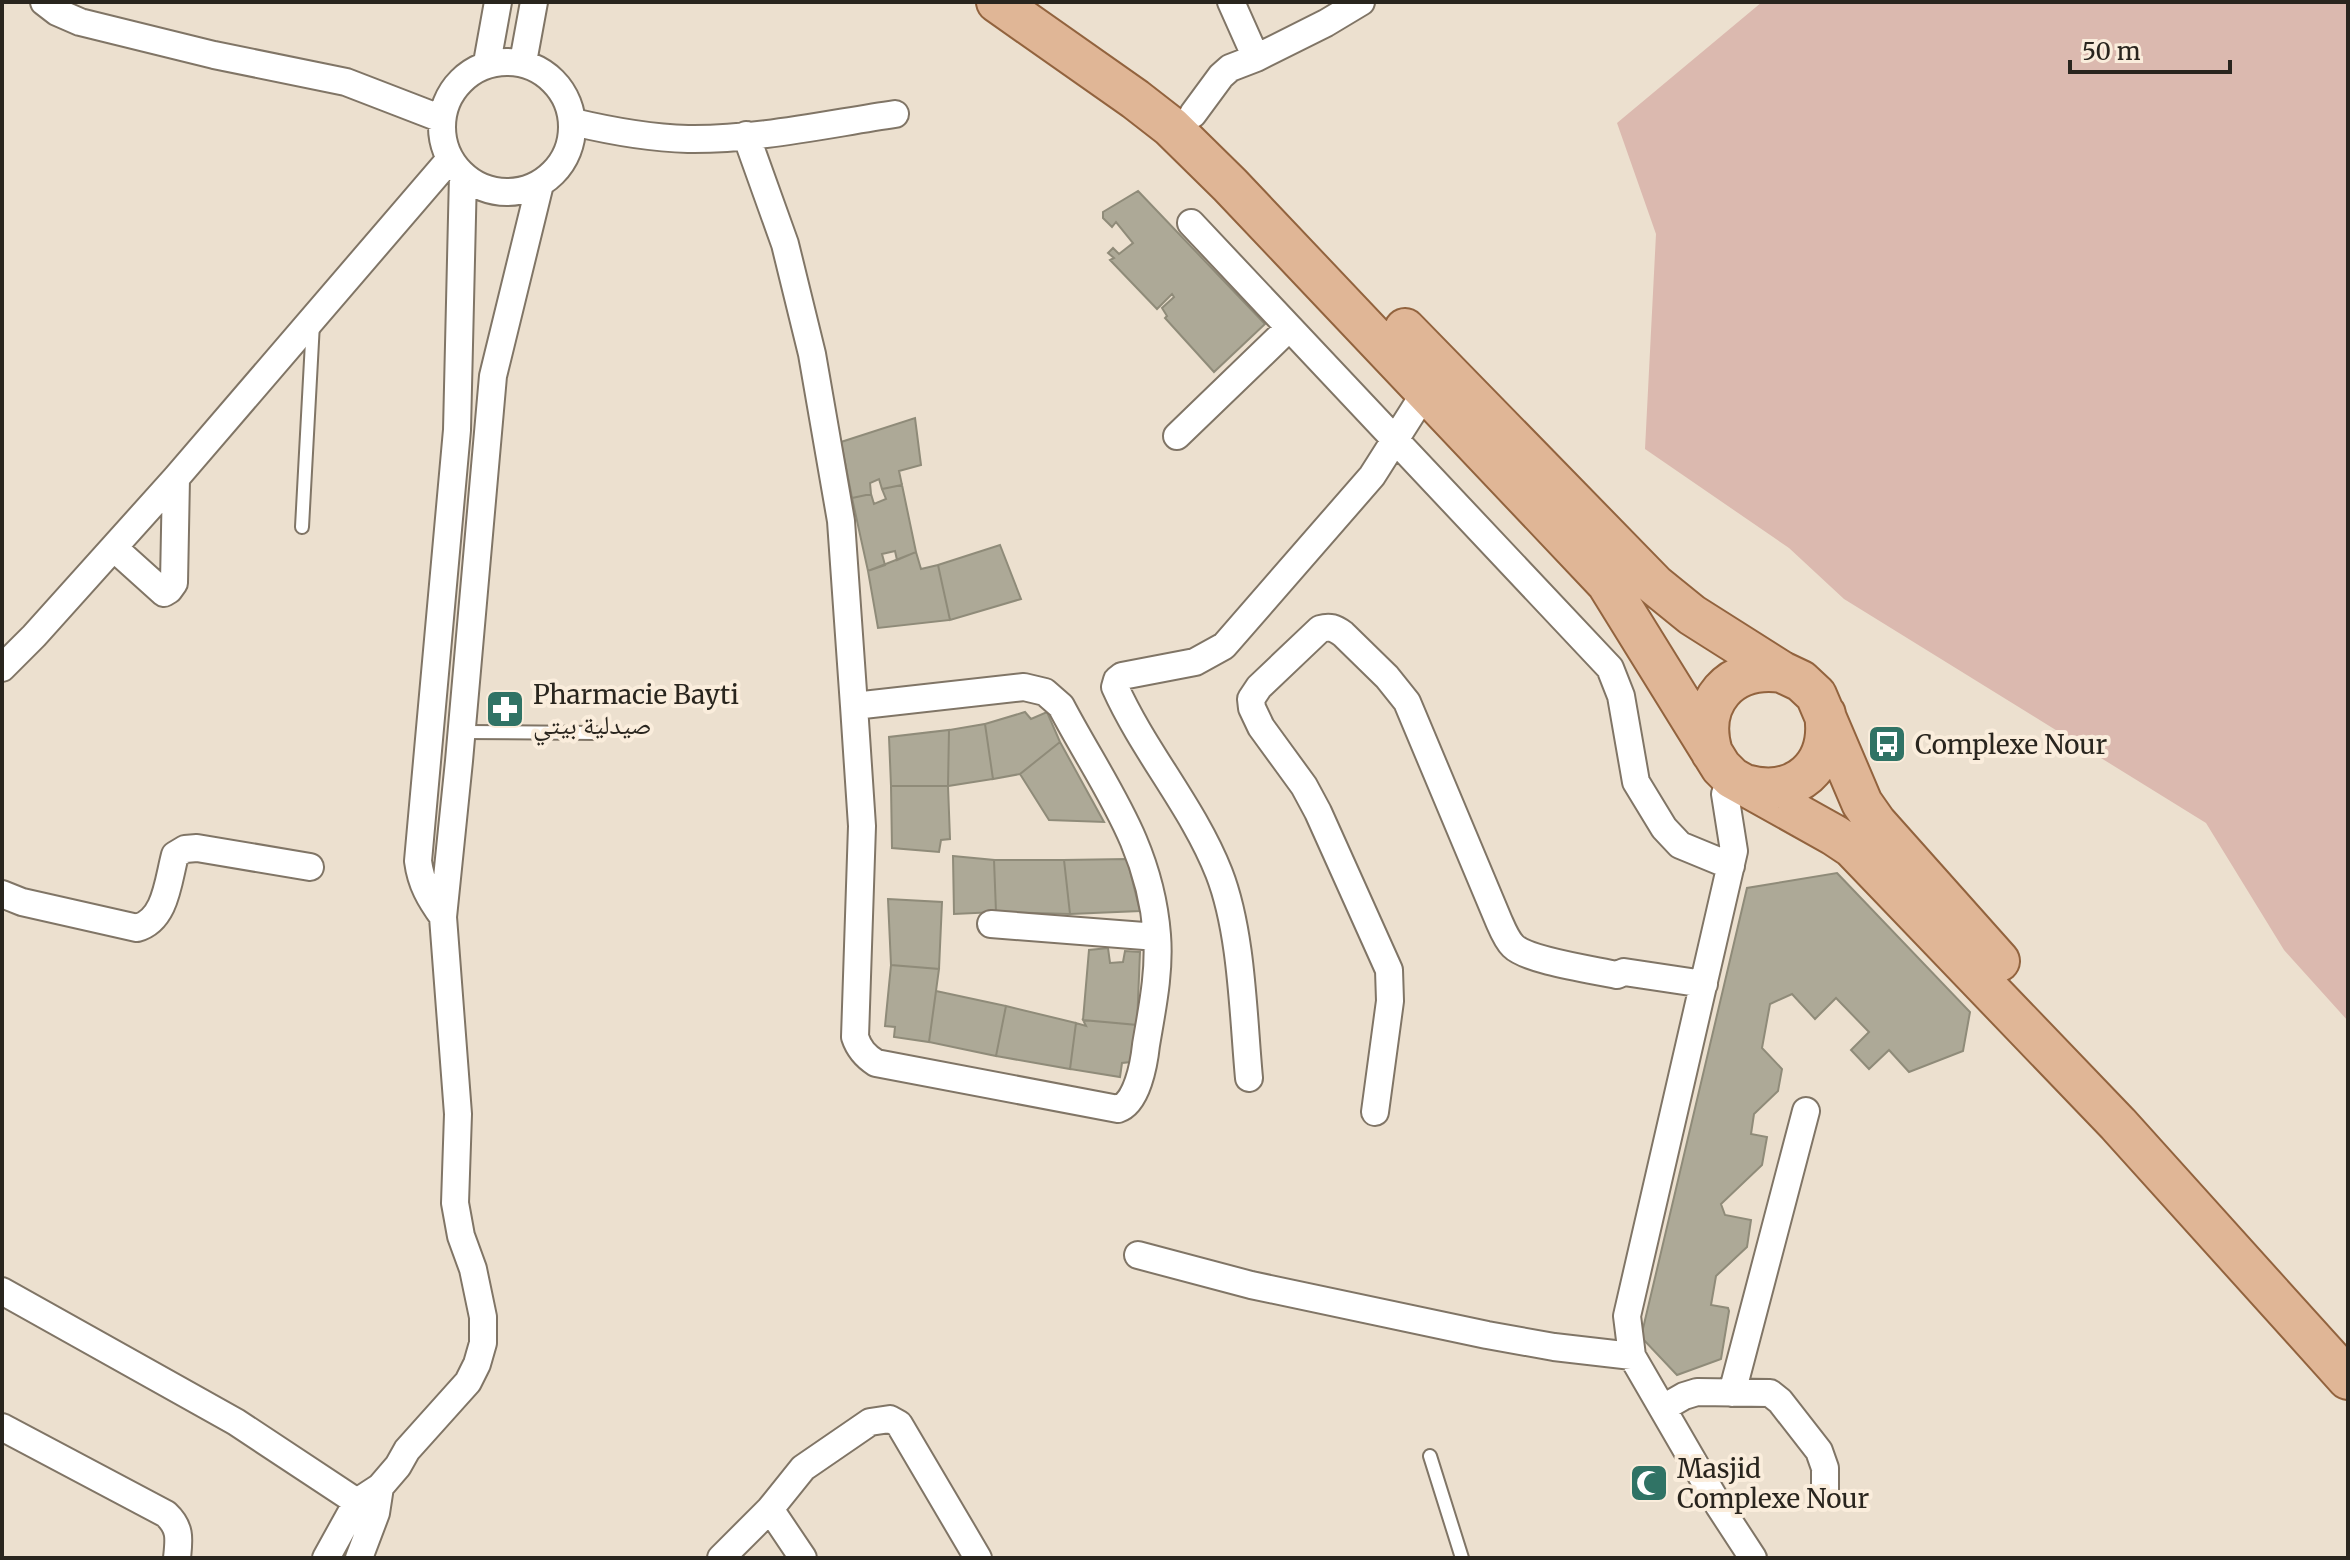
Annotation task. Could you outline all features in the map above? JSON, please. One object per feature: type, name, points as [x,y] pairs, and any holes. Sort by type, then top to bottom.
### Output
[{"type":"main road","points":[[997,2],[1101,73],[1171,127],[1230,185],[1607,583],[1730,772],[1758,789],[1784,787],[1807,774],[1816,764],[1826,740],[1825,714]]},
{"type":"main road","points":[[1043,2],[1148,77],[1193,114],[1655,585],[1692,615],[1801,681],[1816,695],[1862,803],[1876,823],[1976,937],[2137,1105],[2348,1341]]},
{"type":"main road","points":[[1782,672],[1768,670],[1739,677],[1717,696],[1711,709],[1708,739],[1730,772],[1852,847],[2118,1124],[2348,1379]]},
{"type":"street","points":[[44,2],[57,12],[80,22],[214,55],[346,82],[442,119]]},
{"type":"street","points":[[487,63],[498,2]]},
{"type":"street","points":[[523,62],[534,2]]},
{"type":"street","points":[[1231,2],[1256,58]]},
{"type":"street","points":[[1193,114],[1230,68],[1326,23],[1361,2]]},
{"type":"street","points":[[523,62],[548,75],[569,104],[573,122],[572,140],[565,158],[554,173],[540,184],[521,191],[500,192],[480,187],[457,167],[443,140],[442,119],[447,100],[459,82],[487,63],[523,62]]},
{"type":"street","points":[[573,122],[630,134],[717,138],[895,114]]},
{"type":"street","points":[[746,135],[785,244],[812,354],[841,521],[862,826],[855,1037],[859,1048],[876,1063],[1105,1108],[1124,1107],[1132,1098],[1145,1054],[1157,977],[1157,937],[1145,866],[1132,831],[1061,706],[1045,692],[1024,687],[854,706]]},
{"type":"street","points":[[2,668],[114,548],[313,320],[457,167]]},
{"type":"street","points":[[443,917],[426,893],[418,861],[457,430],[457,167]]},
{"type":"street","points":[[326,1558],[357,1502],[380,1487],[413,1443],[468,1382],[483,1343],[483,1317],[455,1203],[458,1114],[443,917],[493,376],[540,184]]},
{"type":"street","points":[[1191,223],[1610,668],[1621,696],[1636,782],[1664,828],[1680,845],[1731,866]]},
{"type":"street","points":[[1177,436],[1289,328]]},
{"type":"street","points":[[1249,1078],[1231,906],[1197,829],[1115,687],[1122,676],[1195,662],[1224,646],[1372,476],[1426,391]]},
{"type":"street","points":[[114,548],[164,593],[169,590],[174,583],[176,478]]},
{"type":"street","points":[[1375,1112],[1390,1001],[1389,970],[1318,812],[1304,786],[1261,727],[1252,708],[1251,699],[1259,687],[1320,629],[1335,628],[1343,634],[1387,677],[1407,702],[1498,919],[1513,946],[1535,957],[1617,975],[1622,981],[1701,993]]},
{"type":"street","points":[[428,755],[459,761]]},
{"type":"street","points":[[1730,772],[1725,794],[1734,851],[1627,1316],[1632,1356],[1719,1506],[1753,1558]]},
{"type":"street","points":[[2,894],[22,902],[137,928],[148,925],[159,914],[175,855],[185,849],[197,848],[310,867]]},
{"type":"street","points":[[991,924],[1157,937]]},
{"type":"street","points":[[1732,1393],[1806,1111]]},
{"type":"street","points":[[1138,1255],[1251,1285],[1487,1335],[1632,1356]]},
{"type":"street","points":[[2,1291],[236,1422],[357,1502]]},
{"type":"street","points":[[1663,1408],[1697,1392],[1770,1393],[1780,1401],[1819,1451],[1825,1468],[1825,1493]]},
{"type":"street","points":[[721,1558],[770,1509],[803,1468],[870,1422],[890,1419],[899,1424],[978,1558]]},
{"type":"street","points":[[2,1427],[166,1514],[174,1521],[180,1536],[177,1558]]},
{"type":"street","points":[[359,1558],[376,1513],[380,1487]]},
{"type":"street","points":[[770,1509],[803,1558]]},
{"type":"lane","points":[[302,527],[313,320]]},
{"type":"lane","points":[[462,732],[598,733]]},
{"type":"lane","points":[[1430,1456],[1462,1558]]},
{"type":"shaded area","points":[[1762,2],[2348,2],[2348,1021],[2284,950],[2206,823],[1844,599],[1789,548],[1645,449],[1656,234],[1617,123]]},
{"type":"building","points":[[1138,191],[1265,324],[1214,372],[1165,318],[1167,316],[1162,308],[1174,297],[1172,294],[1157,309],[1110,260],[1114,258],[1108,253],[1113,248],[1119,254],[1133,243],[1116,222],[1112,227],[1103,218],[1103,212]]},
{"type":"building","points":[[915,418],[921,465],[899,471],[902,485],[882,489],[879,479],[870,483],[871,494],[852,498],[841,442]]},
{"type":"building","points":[[902,485],[916,552],[897,560],[895,551],[882,554],[885,565],[868,571],[852,498],[871,494],[874,504],[886,499],[882,489]]},
{"type":"building","points":[[1000,545],[1021,599],[950,620],[938,565]]},
{"type":"building","points":[[916,552],[921,569],[938,565],[950,620],[878,628],[868,571]]},
{"type":"building","points":[[1025,712],[1031,719],[1047,712],[1060,742],[1020,774],[993,779],[985,724]]},
{"type":"building","points":[[985,724],[993,779],[948,786],[949,730]]},
{"type":"building","points":[[949,730],[948,786],[891,786],[889,737]]},
{"type":"building","points":[[1060,742],[1104,822],[1049,820],[1020,774]]},
{"type":"building","points":[[891,786],[948,786],[950,839],[941,840],[939,852],[892,848]]},
{"type":"building","points":[[953,856],[994,860],[996,912],[954,914]]},
{"type":"building","points":[[1127,859],[1140,911],[1070,914],[1064,860]]},
{"type":"building","points":[[994,860],[1064,860],[1070,914],[996,912]]},
{"type":"building","points":[[1837,873],[1970,1012],[1963,1051],[1909,1072],[1889,1050],[1869,1069],[1851,1050],[1869,1032],[1836,998],[1815,1019],[1792,994],[1770,1004],[1762,1048],[1782,1069],[1778,1091],[1754,1114],[1751,1134],[1767,1137],[1762,1165],[1721,1204],[1725,1215],[1751,1220],[1747,1247],[1716,1276],[1711,1305],[1728,1308],[1729,1311],[1721,1359],[1677,1375],[1641,1337],[1747,888]]},
{"type":"building","points":[[888,899],[942,902],[939,969],[891,965]]},
{"type":"building","points":[[1108,948],[1110,963],[1123,962],[1125,951],[1140,952],[1137,1025],[1083,1020],[1089,950]]},
{"type":"building","points":[[891,965],[939,969],[929,1042],[894,1037],[895,1027],[885,1026]]},
{"type":"building","points":[[936,991],[1006,1006],[996,1056],[929,1042]]},
{"type":"building","points":[[1006,1006],[1076,1023],[1070,1069],[996,1056]]},
{"type":"building","points":[[1083,1020],[1137,1025],[1131,1062],[1122,1063],[1120,1077],[1070,1069],[1076,1023],[1086,1026]]},
{"type":"place","name":"Pharmacie Bayti صيدلية بيتي","points":[[505,709]]},
{"type":"place","name":"Complexe Nour","points":[[1887,744]]},
{"type":"place","name":"Masjid Complexe Nour","points":[[1649,1483]]}]
